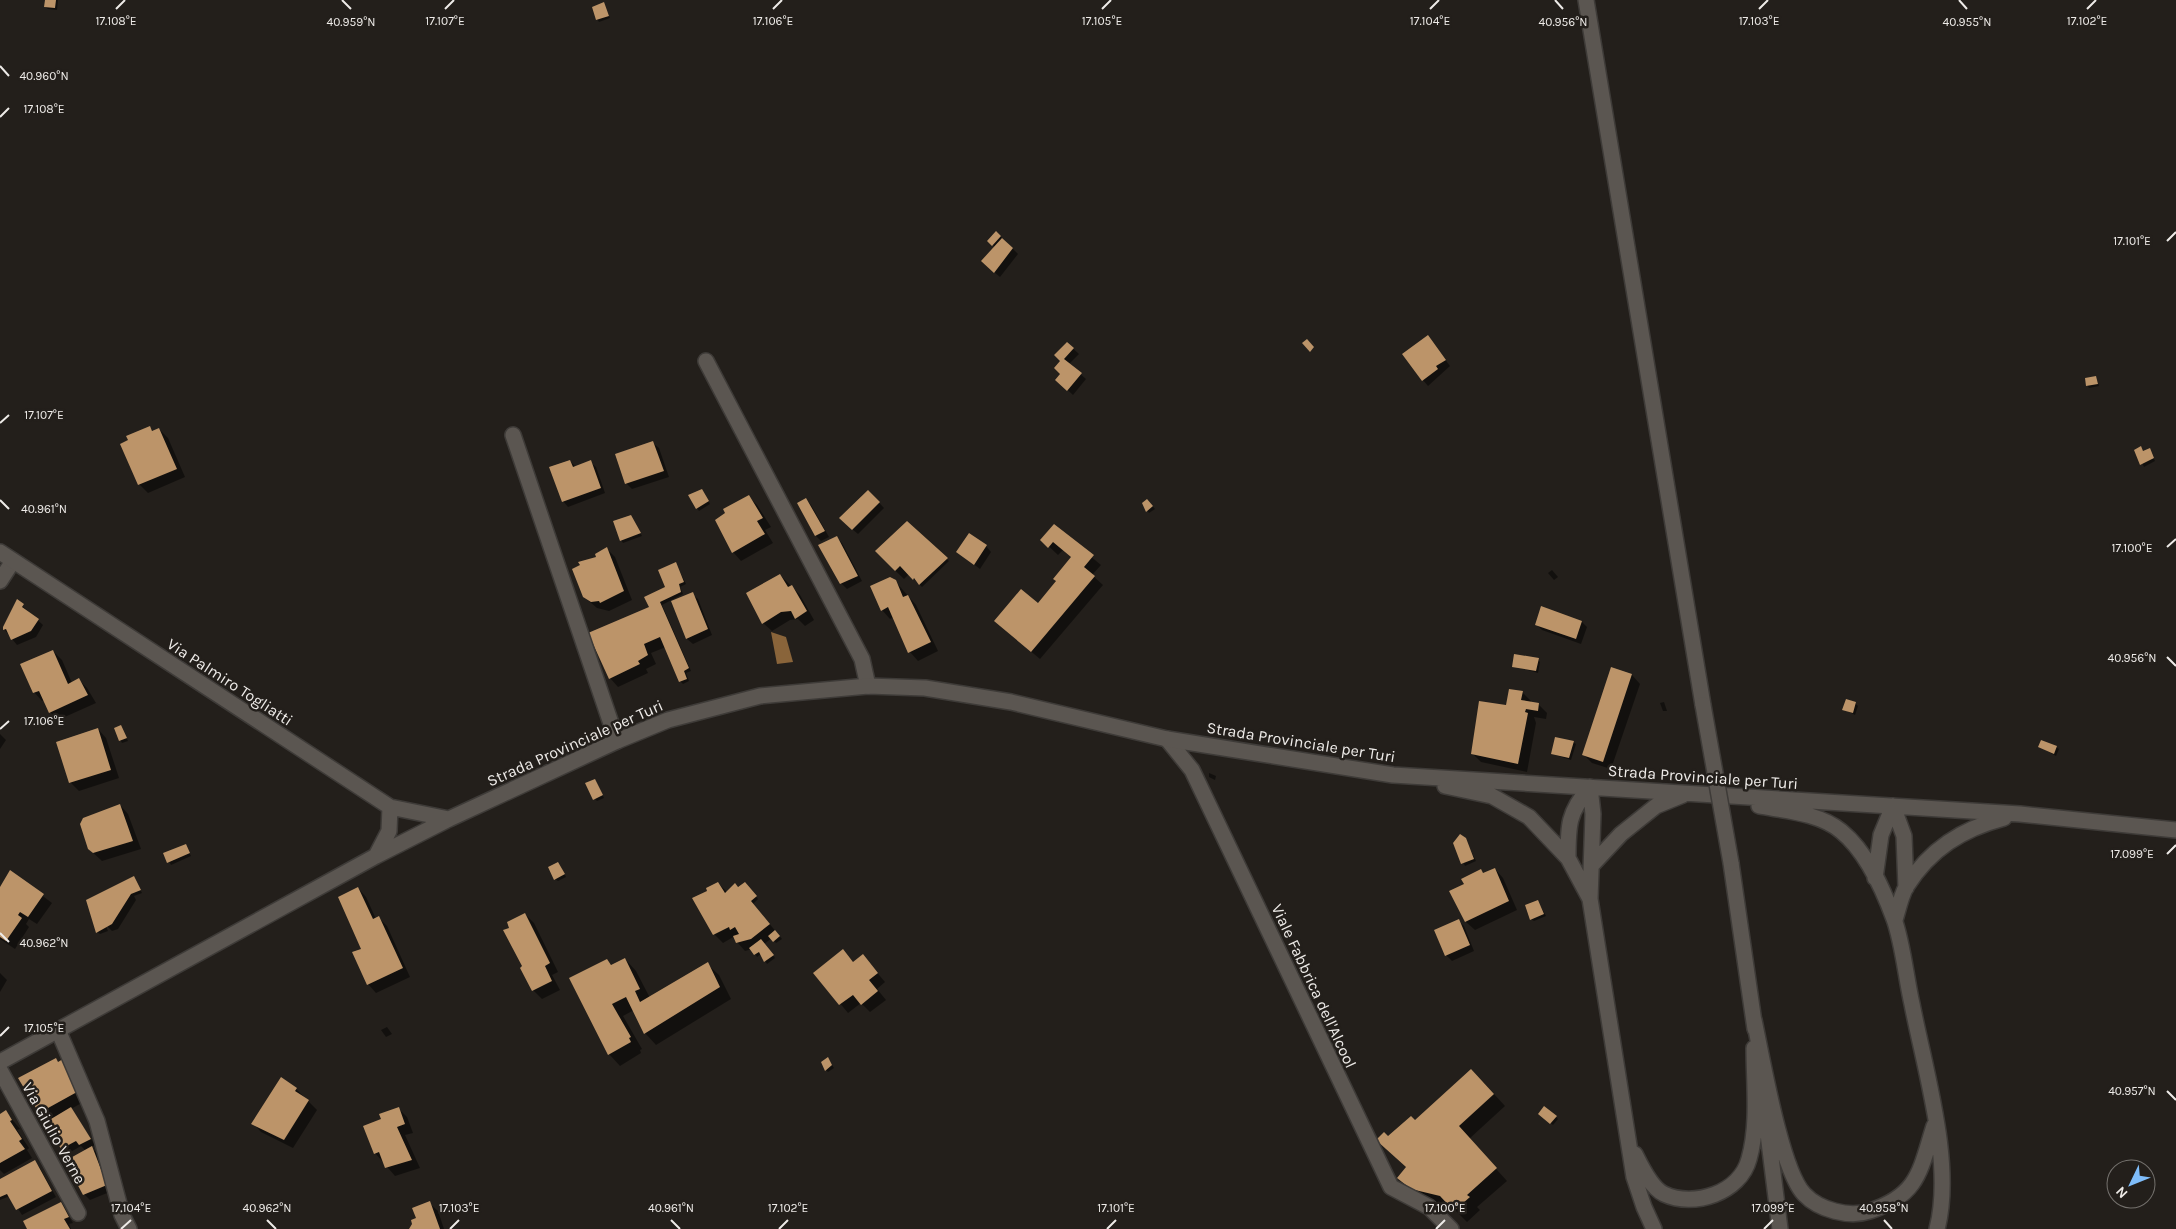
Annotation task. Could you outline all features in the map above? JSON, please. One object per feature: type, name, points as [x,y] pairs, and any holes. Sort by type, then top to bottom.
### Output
[{"type":"main road","points":[[1586,0],[1731,863],[1754,1020],[1780,1229]]},
{"type":"main road","points":[[706,361],[862,659],[868,686]]},
{"type":"main road","points":[[513,436],[617,741]]},
{"type":"main road","name":"Via Palmiro Togliatti","points":[[0,552],[390,807],[449,819]]},
{"type":"main road","points":[[0,581],[13,561]]},
{"type":"main road","name":"Strada Provinciale per Turi","points":[[0,1062],[376,856],[449,819],[617,741],[668,720],[760,696],[868,686],[925,688],[1011,702],[1167,739],[1393,775],[2020,814],[2176,830]]},
{"type":"main road","name":"Viale Fabbrica dell'Alcool","points":[[1167,739],[1192,770],[1391,1187],[1429,1207],[1451,1229]]},
{"type":"main road","points":[[1393,775],[1492,796],[1529,817],[1568,858],[1590,899]]},
{"type":"main road","points":[[1568,858],[1570,818],[1576,803],[1590,787]]},
{"type":"main road","points":[[1590,787],[1593,814],[1590,899],[1634,1177],[1654,1229]]},
{"type":"main road","points":[[1592,865],[1621,834],[1656,806],[1687,793]]},
{"type":"main road","points":[[1708,795],[1822,819],[1842,831],[1859,850],[1876,878],[1895,920],[1935,1122],[1942,1167],[1942,1210],[1937,1229]]},
{"type":"main road","points":[[1876,878],[1881,835],[1894,806]]},
{"type":"main road","points":[[1894,806],[1904,836],[1906,888]]},
{"type":"main road","points":[[376,856],[389,831],[390,807]]},
{"type":"main road","points":[[1895,920],[1906,888],[1933,853],[1958,834],[1980,824],[2020,814]]},
{"type":"main road","points":[[1754,1020],[1788,1169],[1804,1194],[1830,1211],[1868,1212],[1902,1197],[1918,1177],[1935,1122]]},
{"type":"main road","points":[[1630,1144],[1644,1172],[1663,1194],[1685,1199],[1711,1198],[1744,1172],[1749,1160],[1754,1125],[1754,1020]]},
{"type":"main road","points":[[58,1030],[97,1121],[122,1215],[129,1229]]},
{"type":"main road","name":"Via Giulio Verne","points":[[0,1070],[78,1213]]},
{"type":"shaded area","points":[[771,632],[786,637],[793,662],[777,664]]},
{"type":"building","points":[[45,0],[56,0],[55,8],[44,7]]},
{"type":"building","points":[[604,2],[609,16],[596,20],[592,7]]},
{"type":"building","points":[[996,231],[1001,236],[992,246],[987,241]]},
{"type":"building","points":[[1002,238],[1013,248],[994,273],[981,261]]},
{"type":"building","points":[[1428,335],[1446,360],[1436,366],[1438,369],[1422,381],[1402,354]]},
{"type":"building","points":[[1307,339],[1314,347],[1310,352],[1302,343]]},
{"type":"building","points":[[1067,342],[1074,348],[1064,359],[1082,373],[1067,391],[1055,380],[1060,374],[1054,368],[1060,361],[1054,355]]},
{"type":"building","points":[[2096,376],[2098,384],[2086,386],[2085,378]]},
{"type":"building","points":[[150,426],[152,431],[159,428],[177,469],[138,485],[120,444],[128,440],[126,436]]},
{"type":"building","points":[[653,441],[664,471],[625,484],[615,454]]},
{"type":"building","points":[[2141,446],[2143,451],[2150,448],[2154,458],[2140,465],[2134,450]]},
{"type":"building","points":[[570,460],[573,467],[591,460],[601,488],[562,502],[549,467]]},
{"type":"building","points":[[702,489],[709,501],[696,509],[688,495]]},
{"type":"building","points":[[868,490],[880,502],[852,530],[839,518]]},
{"type":"building","points":[[749,495],[763,518],[757,521],[765,534],[732,553],[715,520],[725,513],[723,509]]},
{"type":"building","points":[[806,498],[825,531],[815,536],[797,503]]},
{"type":"building","points":[[1147,499],[1153,506],[1146,512],[1142,503]]},
{"type":"building","points":[[631,515],[641,533],[620,541],[613,521]]},
{"type":"building","points":[[907,521],[948,558],[919,585],[900,566],[895,571],[875,551]]},
{"type":"building","points":[[1054,524],[1094,555],[1084,567],[1095,576],[1031,652],[994,621],[1021,589],[1038,603],[1056,581],[1053,579],[1071,557],[1053,542],[1048,548],[1040,540]]},
{"type":"building","points":[[969,533],[987,545],[974,565],[956,552]]},
{"type":"building","points":[[837,536],[858,576],[840,584],[818,545]]},
{"type":"building","points":[[607,547],[624,591],[600,603],[599,601],[591,602],[583,597],[572,569],[580,565],[578,562],[596,557],[595,554]]},
{"type":"building","points":[[676,562],[684,582],[679,584],[681,592],[660,602],[689,668],[684,671],[687,679],[679,682],[660,637],[644,644],[648,655],[638,661],[640,664],[609,679],[588,633],[649,607],[644,597],[665,587],[658,570]]},
{"type":"building","points":[[780,574],[788,587],[792,585],[807,611],[795,619],[791,611],[781,612],[762,624],[746,593]]},
{"type":"building","points":[[890,577],[896,580],[903,597],[908,595],[931,642],[908,653],[888,607],[881,611],[870,586]]},
{"type":"building","points":[[693,592],[708,629],[686,639],[671,601]]},
{"type":"building","points":[[17,599],[24,604],[22,607],[39,619],[31,631],[11,640],[6,629],[3,630],[3,627]]},
{"type":"building","points":[[1541,606],[1582,621],[1576,639],[1535,625]]},
{"type":"building","points":[[53,650],[68,684],[79,678],[88,695],[49,713],[39,691],[33,693],[20,664]]},
{"type":"building","points":[[1514,654],[1539,658],[1536,671],[1512,667]]},
{"type":"building","points":[[1611,667],[1632,674],[1603,762],[1582,755]]},
{"type":"building","points":[[1509,689],[1523,691],[1521,700],[1539,703],[1538,711],[1526,709],[1525,712],[1528,713],[1518,764],[1471,754],[1479,701],[1506,705]]},
{"type":"building","points":[[1846,699],[1856,702],[1853,713],[1842,710]]},
{"type":"building","points":[[121,725],[127,738],[119,741],[114,728]]},
{"type":"building","points":[[98,728],[111,770],[69,783],[56,742]]},
{"type":"building","points":[[1555,737],[1574,741],[1569,758],[1551,754]]},
{"type":"building","points":[[2041,740],[2057,746],[2054,754],[2038,747]]},
{"type":"building","points":[[595,779],[603,795],[593,800],[585,783]]},
{"type":"building","points":[[120,804],[133,841],[93,853],[88,849],[80,824],[83,818]]},
{"type":"building","points":[[1460,834],[1466,838],[1474,859],[1461,864],[1453,843]]},
{"type":"building","points":[[186,844],[190,853],[167,863],[163,853]]},
{"type":"building","points":[[558,862],[565,874],[554,880],[548,867]]},
{"type":"building","points":[[1495,868],[1509,901],[1465,922],[1449,891],[1464,884],[1461,879],[1481,869],[1483,873]]},
{"type":"building","points":[[10,870],[44,894],[28,917],[20,912],[18,915],[22,918],[6,941],[0,937],[0,887]]},
{"type":"building","points":[[134,876],[141,890],[131,894],[112,924],[96,933],[86,900]]},
{"type":"building","points":[[718,882],[725,893],[735,883],[738,887],[745,882],[757,896],[751,901],[770,924],[751,939],[736,943],[733,936],[739,934],[735,927],[730,930],[729,927],[713,935],[692,898],[707,891],[706,888]]},
{"type":"building","points":[[358,887],[373,919],[379,916],[403,968],[367,985],[352,952],[361,949],[338,897]]},
{"type":"building","points":[[1538,900],[1544,914],[1530,920],[1525,905]]},
{"type":"building","points":[[525,913],[550,963],[545,966],[552,981],[532,991],[520,968],[522,966],[503,930],[509,928],[507,922]]},
{"type":"building","points":[[1459,919],[1470,945],[1445,956],[1434,930]]},
{"type":"building","points":[[775,930],[780,936],[773,942],[768,936]]},
{"type":"building","points":[[761,939],[774,955],[764,962],[759,952],[754,955],[749,948]]},
{"type":"building","points":[[843,949],[853,962],[863,954],[878,973],[869,980],[878,991],[861,1005],[853,995],[839,1005],[813,973]]},
{"type":"building","points":[[625,958],[640,989],[635,991],[640,1002],[708,962],[720,987],[644,1034],[626,997],[612,1004],[631,1037],[629,1038],[631,1042],[608,1055],[569,978],[607,959],[611,965]]},
{"type":"building","points":[[828,1057],[832,1065],[825,1071],[821,1062]]},
{"type":"building","points":[[56,1058],[58,1062],[63,1059],[77,1092],[39,1113],[18,1078]]},
{"type":"building","points":[[1471,1069],[1494,1094],[1459,1126],[1497,1168],[1467,1195],[1470,1197],[1454,1211],[1440,1196],[1411,1189],[1397,1178],[1406,1167],[1376,1140],[1384,1132],[1388,1136],[1411,1116],[1415,1120]]},
{"type":"building","points":[[281,1077],[297,1088],[295,1091],[309,1100],[284,1140],[251,1124]]},
{"type":"building","points":[[1544,1106],[1557,1116],[1550,1124],[1538,1114]]},
{"type":"building","points":[[71,1107],[91,1139],[79,1145],[76,1141],[61,1149],[49,1133],[52,1131],[46,1122]]},
{"type":"building","points":[[399,1107],[405,1124],[397,1127],[412,1160],[385,1168],[379,1152],[374,1154],[363,1126],[381,1119],[379,1114]]},
{"type":"building","points":[[6,1110],[12,1120],[10,1121],[22,1139],[19,1141],[25,1149],[0,1163],[0,1114]]},
{"type":"building","points":[[92,1146],[107,1185],[83,1195],[65,1161]]},
{"type":"building","points":[[35,1160],[52,1191],[16,1210],[7,1194],[0,1197],[0,1179]]},
{"type":"building","points":[[430,1201],[440,1229],[409,1229],[412,1224],[411,1220],[416,1218],[412,1208]]},
{"type":"building","points":[[61,1202],[69,1217],[64,1219],[70,1229],[27,1229],[23,1221]]}]
